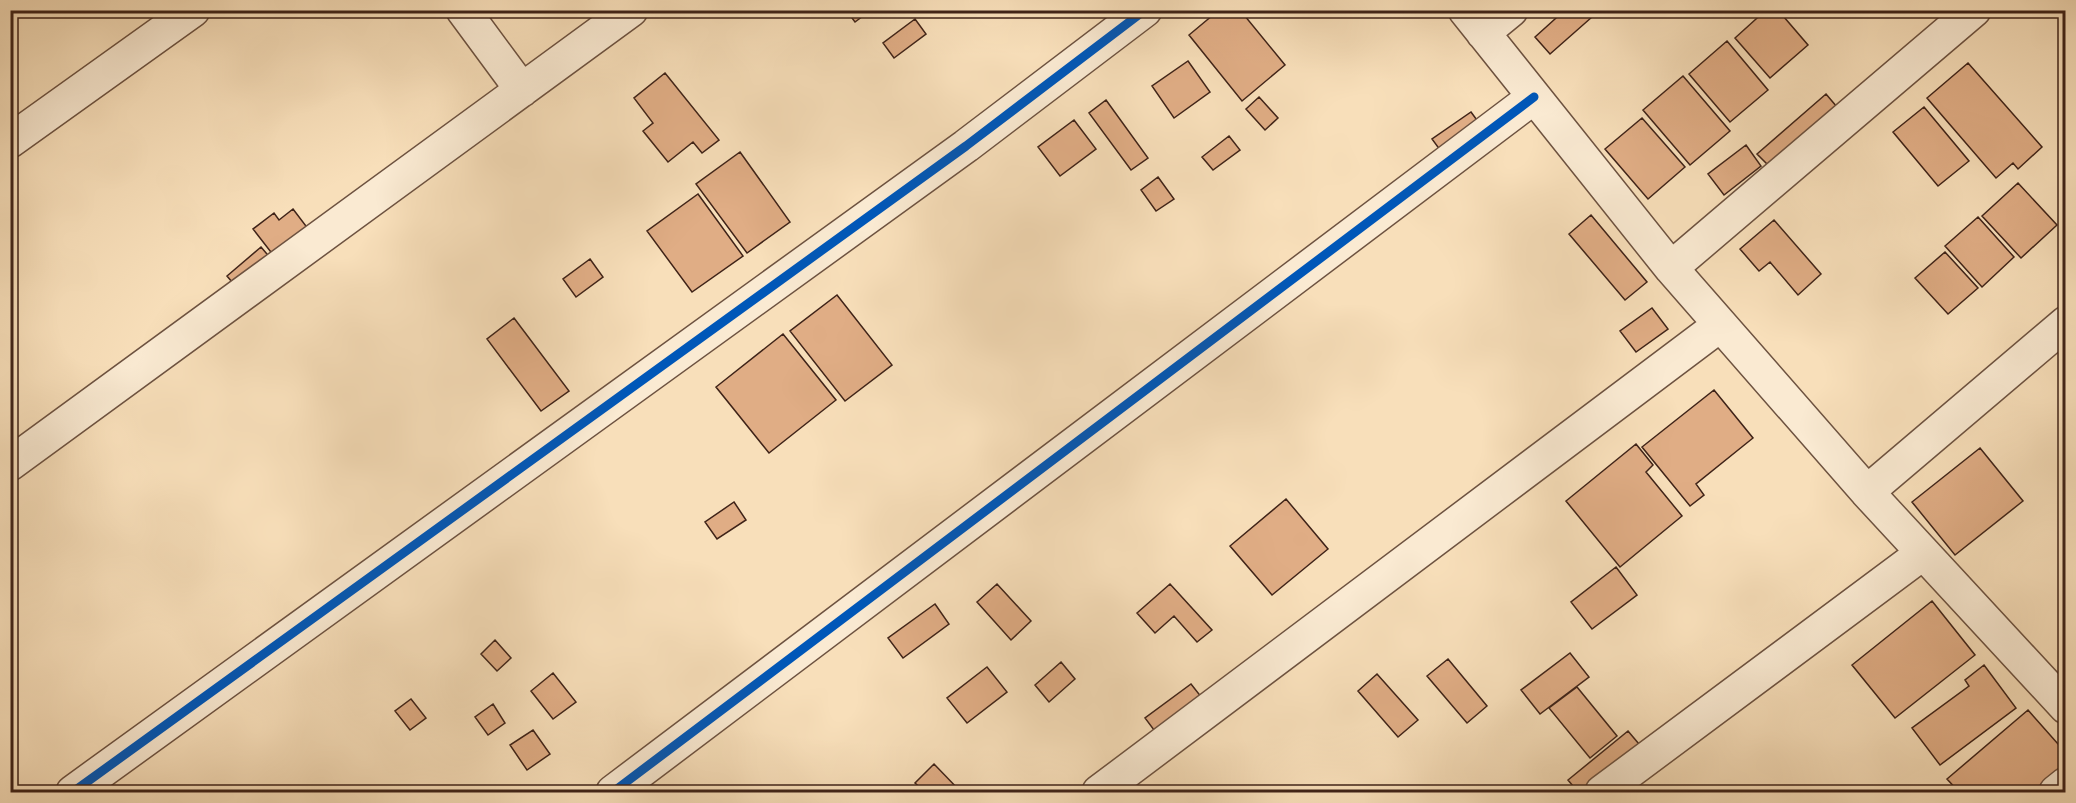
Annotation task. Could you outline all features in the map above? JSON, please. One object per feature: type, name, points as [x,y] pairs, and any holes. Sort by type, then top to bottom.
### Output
[{"type":"street","points":[[10,141],[193,10]]},
{"type":"street","points":[[464,10],[522,90]]},
{"type":"street","points":[[10,464],[631,10]]},
{"type":"street","points":[[74,792],[966,146],[1145,10]]},
{"type":"street","points":[[1511,10],[1474,22],[1671,268],[1720,325],[1867,492],[2066,707]]},
{"type":"street","points":[[1671,268],[1974,10]]},
{"type":"street","points":[[613,792],[1534,98]]},
{"type":"street","points":[[1867,492],[2066,323]]},
{"type":"street","points":[[1099,792],[1720,325]]},
{"type":"street","points":[[1602,792],[1923,553]]},
{"type":"street","points":[[2056,792],[2066,784]]},
{"type":"building","points":[[846,10],[871,10],[855,22]]},
{"type":"building","points":[[1219,10],[1240,10],[1285,65],[1242,101],[1189,35]]},
{"type":"building","points":[[1565,10],[1586,10],[1592,17],[1550,54],[1535,37]]},
{"type":"building","points":[[1766,10],[1778,10],[1808,45],[1770,78],[1735,38]]},
{"type":"building","points":[[915,19],[926,34],[894,58],[883,43]]},
{"type":"building","points":[[1727,41],[1768,90],[1730,122],[1689,74]]},
{"type":"building","points":[[1188,61],[1210,92],[1174,118],[1152,86]]},
{"type":"building","points":[[1968,63],[2042,147],[2018,169],[2013,163],[1996,178],[1927,98]]},
{"type":"building","points":[[665,73],[719,140],[702,153],[693,142],[668,162],[643,131],[653,123],[634,98]]},
{"type":"building","points":[[1683,76],[1730,131],[1690,165],[1643,110]]},
{"type":"building","points":[[1826,94],[1837,107],[1769,166],[1757,154]]},
{"type":"building","points":[[1259,97],[1278,118],[1265,130],[1246,109]]},
{"type":"building","points":[[1106,100],[1148,158],[1131,170],[1089,113]]},
{"type":"building","points":[[1924,107],[1969,161],[1938,186],[1893,132]]},
{"type":"building","points":[[1471,112],[1482,127],[1443,154],[1432,139]]},
{"type":"building","points":[[1642,118],[1685,167],[1648,199],[1605,149]]},
{"type":"building","points":[[1074,120],[1096,149],[1060,176],[1038,147]]},
{"type":"building","points":[[1229,136],[1240,150],[1213,170],[1202,157]]},
{"type":"building","points":[[1746,145],[1761,166],[1724,195],[1708,174]]},
{"type":"building","points":[[740,152],[790,222],[747,253],[696,184]]},
{"type":"building","points":[[1158,177],[1174,199],[1156,211],[1141,190]]},
{"type":"building","points":[[2018,183],[2057,225],[2021,258],[1982,216]]},
{"type":"building","points":[[698,194],[743,256],[692,292],[647,231]]},
{"type":"building","points":[[293,209],[309,230],[274,256],[253,229],[274,213],[279,220]]},
{"type":"building","points":[[1591,215],[1647,282],[1625,300],[1569,234]]},
{"type":"building","points":[[1978,217],[2014,257],[1982,287],[1945,246]]},
{"type":"building","points":[[1774,220],[1821,274],[1798,295],[1770,262],[1759,271],[1740,249]]},
{"type":"building","points":[[261,247],[272,260],[238,289],[227,276]]},
{"type":"building","points":[[1945,252],[1978,288],[1948,314],[1915,278]]},
{"type":"building","points":[[590,259],[603,277],[576,297],[563,279]]},
{"type":"building","points":[[837,295],[892,365],[845,401],[790,331]]},
{"type":"building","points":[[1652,308],[1668,329],[1636,352],[1620,331]]},
{"type":"building","points":[[514,318],[569,391],[541,411],[487,339]]},
{"type":"building","points":[[783,334],[836,400],[769,453],[716,387]]},
{"type":"building","points":[[1714,390],[1753,438],[1696,484],[1704,495],[1690,506],[1642,447]]},
{"type":"building","points":[[1636,444],[1653,465],[1646,472],[1682,516],[1620,567],[1566,501]]},
{"type":"building","points":[[1980,448],[2023,501],[1955,555],[1912,502]]},
{"type":"building","points":[[1286,499],[1328,549],[1272,595],[1230,546]]},
{"type":"building","points":[[734,502],[746,520],[717,539],[705,522]]},
{"type":"building","points":[[1616,567],[1637,595],[1592,629],[1571,602]]},
{"type":"building","points":[[997,584],[1031,621],[1011,640],[977,602]]},
{"type":"building","points":[[1170,584],[1212,630],[1197,642],[1174,616],[1155,633],[1137,613]]},
{"type":"building","points":[[1932,601],[1975,655],[1895,718],[1852,665]]},
{"type":"building","points":[[935,604],[949,624],[903,658],[888,638]]},
{"type":"building","points":[[495,640],[511,658],[497,671],[481,654]]},
{"type":"building","points":[[1570,653],[1589,677],[1540,714],[1521,690]]},
{"type":"building","points":[[1448,659],[1487,706],[1467,723],[1427,676]]},
{"type":"building","points":[[1061,662],[1075,679],[1049,702],[1035,685]]},
{"type":"building","points":[[1984,665],[2016,708],[1940,765],[1912,728],[1969,686],[1965,680]]},
{"type":"building","points":[[987,667],[1007,692],[967,723],[947,698]]},
{"type":"building","points":[[553,673],[576,702],[553,719],[531,691]]},
{"type":"building","points":[[1377,674],[1418,720],[1398,737],[1358,691]]},
{"type":"building","points":[[1191,684],[1206,703],[1160,738],[1145,718]]},
{"type":"building","points":[[1577,687],[1617,736],[1590,758],[1549,708]]},
{"type":"building","points":[[411,699],[426,718],[410,730],[395,711]]},
{"type":"building","points":[[493,704],[505,723],[488,735],[475,717]]},
{"type":"building","points":[[2028,710],[2066,753],[2066,773],[2043,792],[1959,792],[1947,779]]},
{"type":"building","points":[[533,730],[550,754],[527,770],[510,745]]},
{"type":"building","points":[[1628,731],[1644,750],[1592,792],[1578,792],[1568,780]]},
{"type":"building","points":[[934,764],[961,792],[925,792],[915,783]]},
{"type":"cycle path","points":[[73,792],[966,146],[1145,10]]},
{"type":"cycle path","points":[[613,792],[1534,97]]}]
